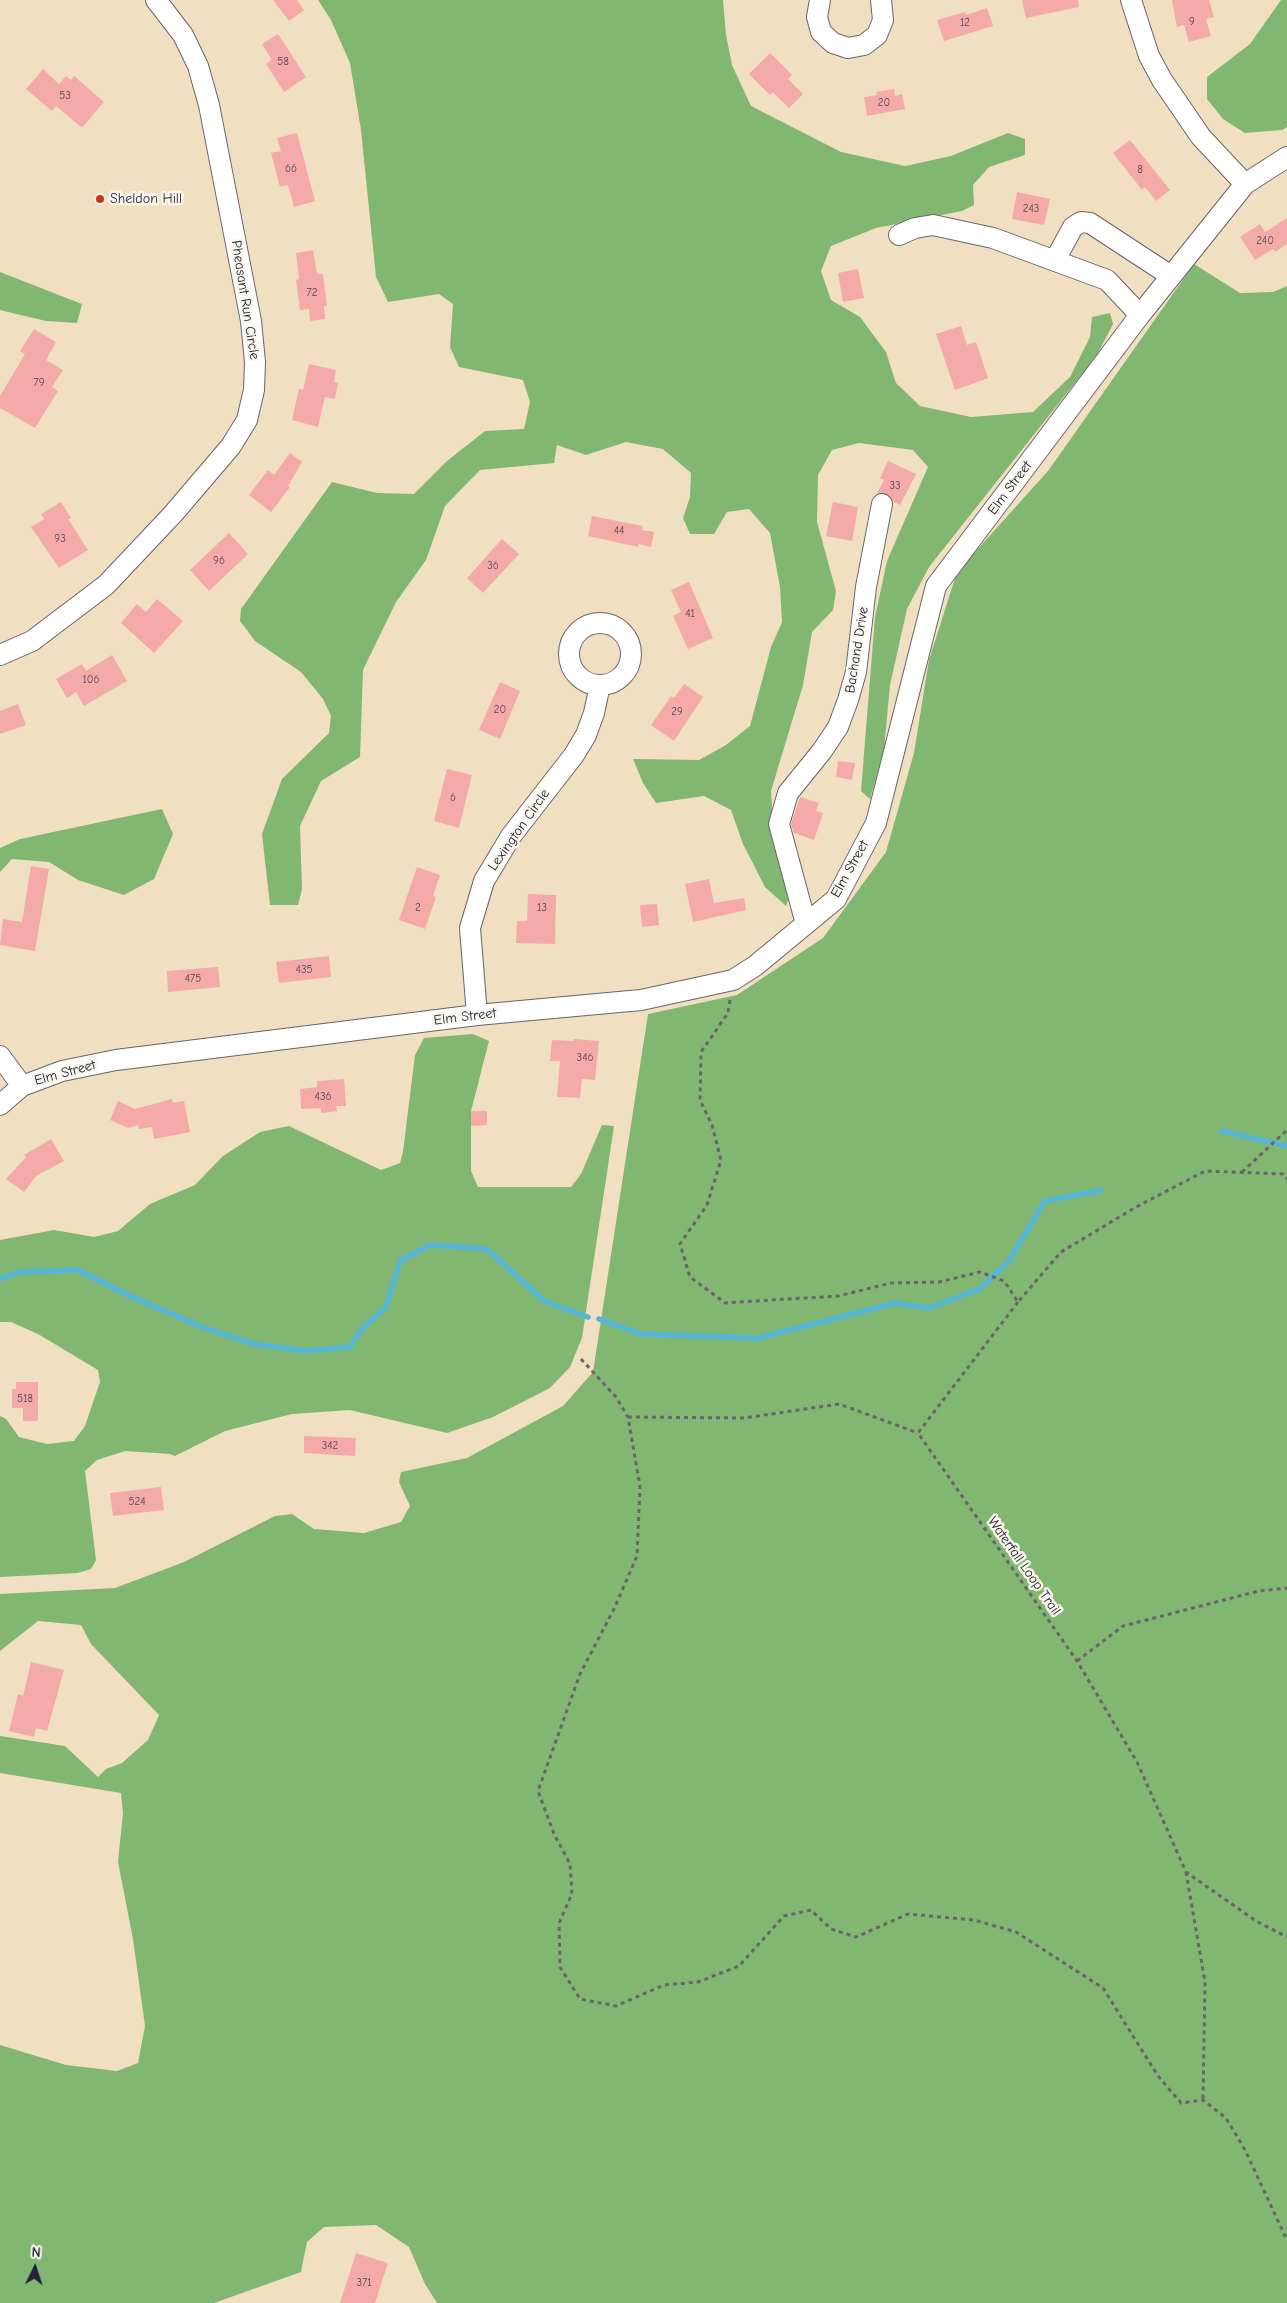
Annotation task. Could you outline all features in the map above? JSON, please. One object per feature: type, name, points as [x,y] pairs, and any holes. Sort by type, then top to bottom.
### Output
[{"type":"street","name":"Pheasant Run Circle","points":[[0,655],[32,641],[106,585],[173,514],[231,446],[247,420],[254,390],[255,362],[250,321],[209,106],[198,66],[183,35],[156,0]]},
{"type":"street","points":[[820,0],[817,17],[821,32],[833,43],[848,48],[864,45],[877,35],[884,20],[881,0]]},
{"type":"street","points":[[1131,0],[1149,56],[1162,80],[1201,137],[1245,184]]},
{"type":"street","name":"Elm Street","points":[[0,1106],[22,1086],[62,1071],[116,1060],[477,1015],[641,1000],[733,980],[755,966],[836,899],[876,823],[936,586],[1140,315],[1245,184],[1287,157]]},
{"type":"street","points":[[1055,260],[1073,227],[1082,222],[1090,223],[1171,276]]},
{"type":"street","points":[[900,235],[915,228],[933,225],[993,238],[1107,280],[1140,315]]},
{"type":"street","name":"Bachand Drive","points":[[806,924],[779,824],[788,792],[822,751],[838,727],[848,700],[856,672],[866,587],[882,504]]},
{"type":"street","name":"Lexington Circle","points":[[477,1015],[470,928],[484,881],[511,836],[578,748],[594,713],[600,685]]},
{"type":"street","points":[[0,1056],[22,1086]]},
{"type":"path","points":[[733,980],[728,1013],[701,1052],[700,1100],[712,1125],[721,1160],[708,1205],[680,1244],[690,1277],[725,1303],[838,1296],[891,1283],[939,1282],[980,1272],[1004,1281],[1018,1302]]},
{"type":"path","points":[[1241,1172],[1287,1130]]},
{"type":"path","points":[[628,1417],[744,1418],[839,1404],[918,1433],[1018,1302],[1061,1252],[1128,1212],[1204,1171],[1283,1174],[1287,1180]]},
{"type":"path","points":[[581,1359],[616,1397],[628,1417],[640,1486],[637,1556],[614,1609],[580,1674],[538,1791],[554,1834],[570,1864],[572,1894],[559,1923],[560,1967],[580,1999],[616,2006],[664,1985],[698,1982],[739,1966],[784,1916],[811,1910],[830,1929],[856,1937],[908,1914],[974,1920],[1016,1932],[1103,1988],[1158,2076],[1181,2103],[1203,2100],[1226,2118],[1245,2150],[1287,2240]]},
{"type":"path","name":"Waterfall Loop Trail","points":[[918,1433],[1077,1661],[1137,1762],[1186,1872],[1205,1982],[1203,2100]]},
{"type":"path","points":[[1077,1661],[1123,1626],[1259,1591],[1287,1588]]},
{"type":"path","points":[[1186,1872],[1256,1921],[1287,1937]]},
{"type":"green space","points":[[318,0],[723,0],[726,35],[732,65],[751,106],[841,152],[905,166],[951,156],[1008,133],[1025,139],[1025,155],[989,167],[973,185],[974,205],[962,211],[876,228],[831,246],[821,271],[831,300],[860,317],[886,352],[896,383],[920,406],[971,417],[1033,412],[1070,377],[1090,337],[1092,317],[1110,313],[1113,324],[1097,355],[929,567],[907,609],[890,685],[884,750],[870,799],[861,791],[875,617],[887,561],[928,467],[913,450],[859,443],[832,450],[818,475],[817,522],[836,591],[833,610],[812,632],[803,685],[771,791],[774,836],[791,890],[786,906],[765,887],[743,844],[731,810],[704,796],[656,803],[643,783],[633,759],[699,760],[726,745],[750,726],[771,647],[782,622],[780,587],[770,533],[749,509],[727,512],[714,534],[690,534],[683,518],[690,497],[691,473],[663,449],[626,442],[586,455],[557,445],[554,463],[480,470],[445,506],[426,560],[396,602],[363,670],[360,757],[321,781],[300,826],[302,889],[298,905],[270,905],[262,834],[282,779],[329,733],[331,716],[323,699],[301,672],[255,641],[240,621],[241,609],[332,482],[377,493],[414,494],[447,461],[485,431],[524,429],[530,402],[523,380],[459,367],[450,347],[453,304],[439,294],[388,302],[376,277],[361,130],[350,63],[331,20]]},
{"type":"green space","points":[[1281,0],[1287,0],[1287,127],[1282,130],[1245,133],[1223,119],[1207,99],[1207,77],[1250,44]]},
{"type":"green space","points":[[1194,264],[1240,293],[1273,292],[1287,286],[1287,2303],[437,2303],[425,2284],[409,2247],[376,2225],[324,2227],[307,2242],[301,2272],[214,2303],[0,2303],[0,2045],[66,2065],[117,2071],[138,2063],[145,2026],[133,1939],[118,1862],[123,1813],[121,1793],[0,1773],[0,1736],[65,1746],[98,1777],[106,1769],[122,1763],[148,1740],[159,1715],[91,1644],[81,1625],[38,1621],[0,1651],[0,1594],[115,1588],[184,1562],[275,1516],[292,1514],[314,1529],[364,1533],[401,1522],[410,1506],[399,1482],[401,1472],[467,1458],[563,1406],[593,1372],[648,1014],[737,995],[823,938],[886,852],[914,753],[929,660],[957,572],[1048,471]]},
{"type":"green space","points":[[0,272],[82,304],[77,323],[46,321],[0,310]]},
{"type":"green space","points":[[162,809],[173,834],[154,879],[124,895],[78,880],[49,862],[12,859],[0,872],[0,848],[20,839]]},
{"type":"green space","points":[[473,1034],[489,1041],[471,1111],[471,1171],[478,1187],[571,1187],[581,1174],[602,1125],[614,1126],[582,1338],[570,1367],[550,1388],[493,1417],[447,1433],[350,1410],[292,1414],[225,1431],[175,1456],[125,1451],[97,1460],[85,1471],[96,1560],[91,1569],[78,1573],[0,1577],[0,1416],[6,1419],[19,1437],[47,1444],[74,1441],[85,1426],[100,1382],[98,1370],[38,1334],[11,1322],[0,1322],[0,1240],[54,1230],[94,1237],[118,1231],[150,1204],[195,1185],[223,1156],[260,1132],[289,1126],[381,1170],[400,1163],[415,1055],[424,1038]]},
{"type":"building","points":[[273,0],[297,0],[304,10],[289,21]]},
{"type":"building","points":[[1022,0],[1078,0],[1079,7],[1026,18]]},
{"type":"building","points":[[1172,0],[1209,0],[1214,17],[1206,19],[1211,36],[1189,42],[1184,25],[1177,27]]},
{"type":"building","points":[[987,8],[993,26],[944,41],[937,20],[965,12],[966,15]]},
{"type":"building","points":[[278,34],[306,77],[284,92],[266,64],[272,60],[262,44]]},
{"type":"building","points":[[770,53],[792,75],[788,79],[803,94],[789,108],[773,92],[770,95],[749,74]]},
{"type":"building","points":[[43,69],[59,84],[66,76],[71,80],[74,76],[104,102],[82,128],[56,106],[52,111],[26,89]]},
{"type":"building","points":[[894,89],[895,96],[902,94],[905,109],[867,116],[864,97],[877,95],[876,92]]},
{"type":"building","points":[[297,133],[315,201],[294,207],[288,185],[280,187],[271,153],[281,151],[277,138]]},
{"type":"building","points":[[1130,140],[1170,190],[1156,201],[1145,187],[1142,190],[1113,153]]},
{"type":"building","points":[[1017,192],[1050,199],[1044,225],[1012,219]]},
{"type":"building","points":[[1287,218],[1287,244],[1275,252],[1273,249],[1255,260],[1240,237],[1260,224],[1265,232]]},
{"type":"building","points":[[313,250],[317,274],[323,274],[327,306],[324,306],[325,319],[310,321],[309,309],[300,310],[296,280],[299,279],[296,253]]},
{"type":"building","points":[[858,269],[864,298],[843,302],[838,273]]},
{"type":"building","points":[[961,326],[967,345],[976,342],[988,378],[955,390],[936,334]]},
{"type":"building","points":[[34,329],[56,342],[46,360],[63,370],[52,387],[58,391],[35,428],[0,408],[0,396],[25,354],[20,351]]},
{"type":"building","points":[[309,364],[336,370],[334,382],[338,383],[335,399],[325,397],[318,427],[292,420],[299,389],[303,390]]},
{"type":"building","points":[[290,453],[302,462],[288,486],[290,487],[271,512],[249,495],[268,470],[274,475]]},
{"type":"building","points":[[888,461],[916,474],[900,505],[893,501],[889,495],[877,493],[884,480],[880,478]]},
{"type":"building","points":[[61,502],[71,518],[68,519],[88,550],[59,568],[31,527],[44,519],[41,514]]},
{"type":"building","points":[[833,502],[858,507],[852,541],[826,536]]},
{"type":"building","points":[[592,516],[643,526],[642,530],[654,532],[651,547],[638,544],[638,547],[588,536]]},
{"type":"building","points":[[229,533],[248,554],[209,591],[190,570]]},
{"type":"building","points":[[502,539],[519,554],[483,593],[467,578]]},
{"type":"building","points":[[689,582],[713,638],[688,649],[673,616],[681,612],[671,590]]},
{"type":"building","points":[[157,599],[183,621],[154,653],[121,623],[137,604],[146,612]]},
{"type":"building","points":[[112,655],[127,681],[84,706],[76,692],[67,698],[56,679],[82,664],[86,671]]},
{"type":"building","points":[[500,682],[520,691],[500,739],[479,730]]},
{"type":"building","points":[[684,684],[703,697],[674,741],[651,725],[671,696],[674,698]]},
{"type":"building","points":[[18,704],[26,725],[0,734],[0,711]]},
{"type":"building","points":[[838,761],[855,763],[852,780],[836,777]]},
{"type":"building","points":[[447,769],[472,775],[459,828],[434,821]]},
{"type":"building","points":[[800,797],[819,803],[816,811],[823,813],[814,840],[794,833],[791,824]]},
{"type":"building","points":[[31,866],[49,869],[35,951],[0,945],[3,919],[22,922]]},
{"type":"building","points":[[417,867],[440,875],[433,896],[436,897],[425,929],[399,920]]},
{"type":"building","points":[[709,879],[714,903],[744,898],[746,910],[693,922],[685,884]]},
{"type":"building","points":[[528,894],[556,895],[555,944],[516,943],[517,921],[527,921]]},
{"type":"building","points":[[657,904],[659,925],[642,927],[640,905]]},
{"type":"building","points":[[329,956],[331,977],[279,983],[276,962]]},
{"type":"building","points":[[218,967],[220,987],[168,992],[167,971]]},
{"type":"building","points":[[574,1039],[599,1041],[595,1080],[582,1079],[580,1098],[557,1097],[560,1061],[550,1061],[552,1040],[574,1041]]},
{"type":"building","points":[[344,1079],[346,1106],[336,1106],[337,1111],[321,1113],[321,1108],[301,1109],[300,1089],[317,1087],[317,1081]]},
{"type":"building","points":[[172,1099],[173,1103],[184,1101],[190,1132],[154,1139],[152,1127],[139,1129],[138,1125],[128,1128],[110,1120],[118,1101],[135,1109]]},
{"type":"building","points":[[471,1111],[487,1111],[487,1125],[471,1126]]},
{"type":"building","points":[[51,1139],[64,1161],[36,1176],[24,1192],[6,1179],[26,1157],[24,1155]]},
{"type":"building","points":[[16,1382],[38,1382],[38,1421],[23,1421],[23,1408],[12,1408],[12,1389],[16,1389]]},
{"type":"building","points":[[304,1436],[356,1438],[355,1456],[304,1453]]},
{"type":"building","points":[[161,1487],[164,1510],[113,1516],[110,1493]]},
{"type":"building","points":[[31,1662],[64,1670],[47,1731],[36,1728],[34,1737],[9,1731],[18,1694],[23,1696]]},
{"type":"building","points":[[356,2253],[388,2263],[375,2303],[340,2303]]},
{"type":"waterway","points":[[1222,1131],[1287,1146]]},
{"type":"waterway","points":[[599,1319],[641,1334],[758,1338],[895,1303],[928,1308],[980,1289],[1008,1262],[1045,1201],[1101,1190]]},
{"type":"waterway","points":[[0,1279],[19,1272],[78,1270],[128,1295],[202,1327],[254,1344],[306,1351],[350,1347],[362,1329],[386,1307],[400,1261],[430,1245],[487,1249],[544,1301],[588,1317]]},
{"type":"place","name":"Sheldon Hill","points":[[100,199]]}]
